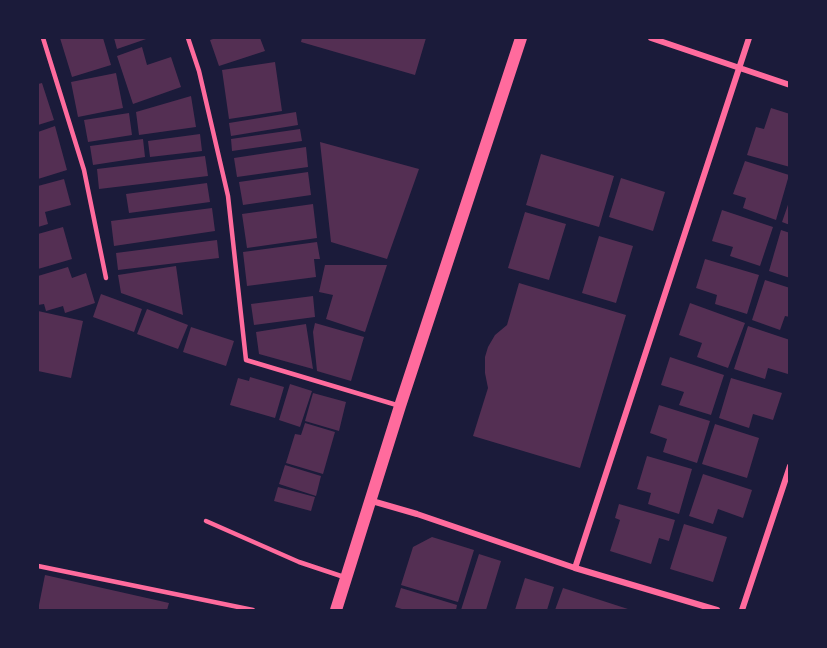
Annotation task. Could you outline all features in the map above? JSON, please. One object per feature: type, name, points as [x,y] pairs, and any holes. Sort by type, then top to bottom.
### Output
[{"type":"main road","points":[[336,610],[400,406],[521,38]]},
{"type":"street","points":[[651,38],[789,85]]},
{"type":"street","points":[[575,568],[749,38]]},
{"type":"street","points":[[742,610],[789,466]]},
{"type":"street","points":[[372,501],[575,568],[717,610]]},
{"type":"lane","points":[[44,38],[84,170],[106,278]]},
{"type":"lane","points":[[188,38],[199,71],[228,196],[246,360],[400,406]]},
{"type":"lane","points":[[206,521],[298,562],[347,578]]},
{"type":"lane","points":[[38,566],[253,610]]},
{"type":"building","points":[[60,38],[103,38],[111,65],[72,77]]},
{"type":"building","points":[[114,38],[149,38],[117,49]]},
{"type":"building","points":[[260,38],[265,51],[219,66],[210,40]]},
{"type":"building","points":[[302,38],[426,38],[415,75],[301,42]]},
{"type":"building","points":[[142,47],[147,65],[171,57],[181,87],[133,104],[117,56]]},
{"type":"building","points":[[275,62],[282,111],[229,119],[222,70]]},
{"type":"building","points":[[116,73],[123,108],[78,117],[71,82]]},
{"type":"building","points":[[42,83],[54,120],[38,125],[38,84]]},
{"type":"building","points":[[191,96],[196,127],[139,135],[136,112]]},
{"type":"building","points":[[771,108],[790,114],[790,167],[747,155],[756,127],[764,129]]},
{"type":"building","points":[[296,112],[298,125],[231,136],[229,123]]},
{"type":"building","points":[[129,113],[132,135],[88,142],[84,120]]},
{"type":"building","points":[[55,126],[67,170],[38,179],[38,132]]},
{"type":"building","points":[[300,129],[302,141],[232,151],[231,139]]},
{"type":"building","points":[[200,134],[202,151],[150,157],[148,141]]},
{"type":"building","points":[[143,139],[145,157],[93,165],[90,146]]},
{"type":"building","points":[[320,142],[419,169],[387,259],[331,242]]},
{"type":"building","points":[[306,147],[308,167],[237,177],[234,158]]},
{"type":"building","points":[[541,154],[614,176],[599,227],[526,205]]},
{"type":"building","points":[[205,156],[208,176],[99,189],[97,169]]},
{"type":"building","points":[[745,161],[789,175],[776,220],[743,208],[746,198],[733,194]]},
{"type":"building","points":[[308,172],[311,195],[243,205],[239,182]]},
{"type":"building","points":[[621,178],[665,192],[653,231],[609,217]]},
{"type":"building","points":[[64,179],[71,205],[45,212],[48,224],[38,227],[38,186]]},
{"type":"building","points":[[207,183],[210,202],[129,213],[126,194]]},
{"type":"building","points":[[790,199],[790,225],[782,222]]},
{"type":"building","points":[[313,204],[317,238],[247,248],[242,214]]},
{"type":"building","points":[[212,208],[215,231],[114,246],[111,221]]},
{"type":"building","points":[[722,210],[773,227],[760,266],[730,256],[733,247],[712,241]]},
{"type":"building","points":[[525,212],[566,224],[549,280],[508,268]]},
{"type":"building","points":[[63,227],[72,259],[38,269],[38,234]]},
{"type":"building","points":[[781,230],[790,233],[790,278],[769,271]]},
{"type":"building","points":[[599,236],[633,246],[616,303],[582,293]]},
{"type":"building","points":[[217,240],[219,258],[118,270],[116,253]]},
{"type":"building","points":[[317,242],[320,259],[314,259],[316,277],[247,286],[243,252]]},
{"type":"building","points":[[705,259],[759,275],[747,314],[715,304],[717,295],[696,288]]},
{"type":"building","points":[[325,265],[387,265],[365,332],[326,319],[333,295],[319,292]]},
{"type":"building","points":[[176,266],[183,315],[121,293],[118,275]]},
{"type":"building","points":[[68,267],[72,278],[86,273],[95,303],[65,313],[63,306],[46,311],[44,304],[38,305],[38,276]]},
{"type":"building","points":[[765,280],[790,288],[790,317],[785,316],[780,330],[752,320]]},
{"type":"building","points":[[519,283],[626,315],[580,468],[473,436],[488,388],[485,357],[488,347],[495,335],[507,325]]},
{"type":"building","points":[[101,294],[142,309],[134,332],[93,317]]},
{"type":"building","points":[[313,296],[315,317],[254,325],[251,304]]},
{"type":"building","points":[[690,303],[745,323],[728,368],[697,357],[702,343],[679,335]]},
{"type":"building","points":[[147,309],[188,325],[178,349],[137,334]]},
{"type":"building","points":[[38,311],[83,321],[71,378],[38,371]]},
{"type":"building","points":[[315,323],[364,337],[351,381],[317,371],[313,332]]},
{"type":"building","points":[[306,324],[313,369],[259,354],[256,332]]},
{"type":"building","points":[[748,326],[790,340],[788,374],[768,368],[765,379],[734,369]]},
{"type":"building","points":[[191,327],[234,341],[226,366],[183,352]]},
{"type":"building","points":[[670,357],[724,375],[711,415],[679,405],[684,392],[661,385]]},
{"type":"building","points":[[250,377],[284,387],[275,418],[230,405],[238,378],[249,381]]},
{"type":"building","points":[[731,378],[782,393],[773,420],[753,414],[749,428],[719,418]]},
{"type":"building","points":[[290,384],[312,391],[300,427],[279,420]]},
{"type":"building","points":[[313,393],[346,402],[339,431],[305,421]]},
{"type":"building","points":[[659,405],[710,421],[697,463],[663,452],[667,439],[650,433]]},
{"type":"building","points":[[305,423],[335,432],[323,474],[286,463],[295,434],[301,435]]},
{"type":"building","points":[[715,424],[759,438],[747,478],[702,464]]},
{"type":"building","points":[[647,456],[692,469],[679,514],[648,504],[651,493],[637,489]]},
{"type":"building","points":[[285,465],[321,476],[316,496],[279,484]]},
{"type":"building","points":[[703,474],[752,490],[743,518],[718,509],[713,524],[689,516]]},
{"type":"building","points":[[278,487],[315,497],[311,511],[274,501]]},
{"type":"building","points":[[619,504],[675,520],[669,541],[659,538],[651,564],[610,551],[620,520],[615,518]]},
{"type":"building","points":[[684,524],[727,537],[713,582],[670,569]]},
{"type":"building","points":[[432,537],[474,550],[458,602],[401,585],[413,547]]},
{"type":"building","points":[[479,554],[501,561],[486,610],[461,610]]},
{"type":"building","points":[[45,575],[169,603],[167,610],[38,610]]},
{"type":"building","points":[[525,578],[554,587],[547,610],[515,610]]},
{"type":"building","points":[[401,588],[457,605],[456,610],[405,610],[395,607]]},
{"type":"building","points":[[563,588],[631,610],[555,610]]}]
